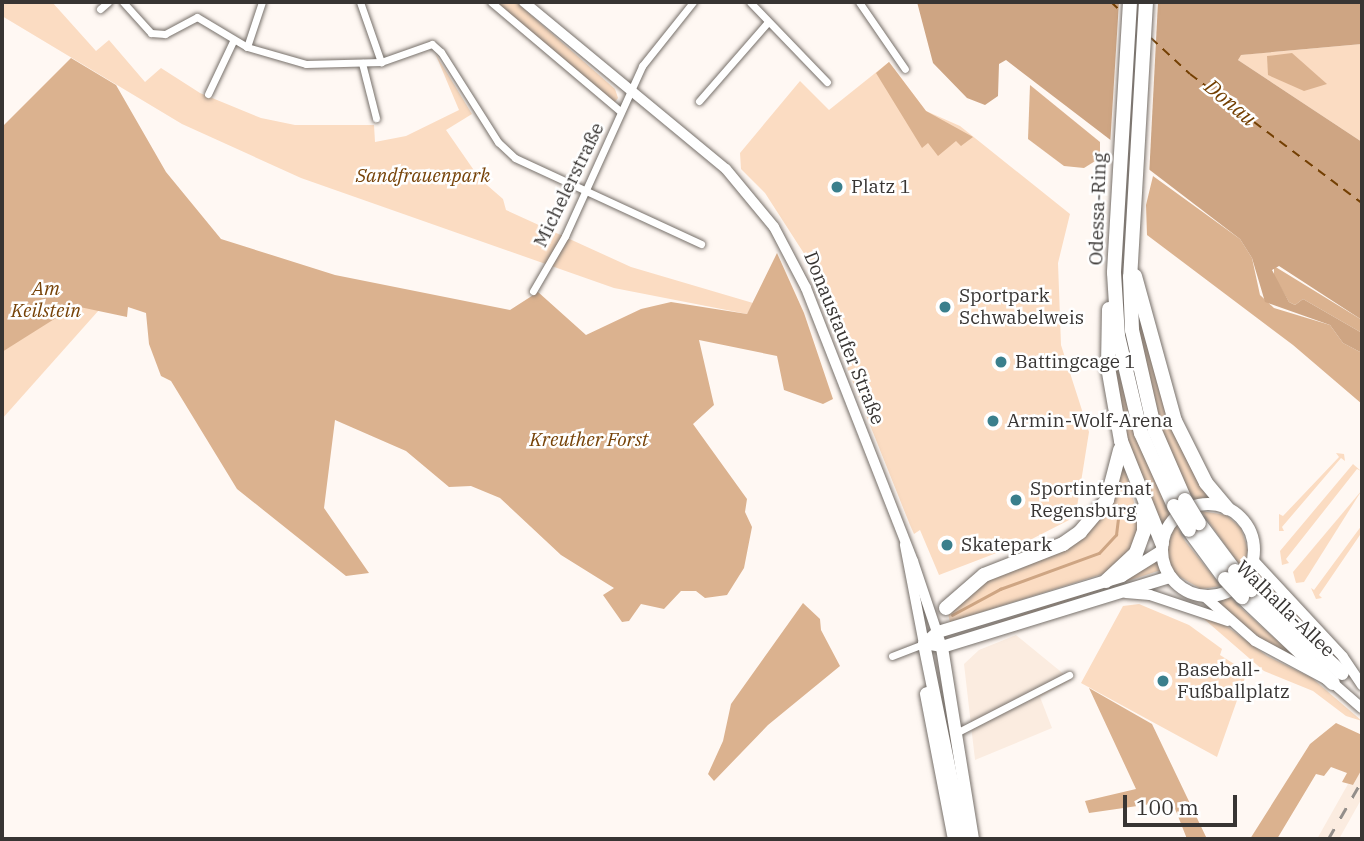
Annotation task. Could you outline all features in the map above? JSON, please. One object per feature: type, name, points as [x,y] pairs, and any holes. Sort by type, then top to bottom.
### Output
[{"type":"highway","name":"Odessa-Ring","points":[[1130,2],[1115,273],[1118,336],[1129,393],[1150,456],[1194,527]]},
{"type":"highway","name":"Odessa-Ring","points":[[1146,2],[1131,262],[1132,330],[1143,393],[1179,503]]},
{"type":"highway","points":[[1131,262],[1175,421],[1206,483],[1227,508]]},
{"type":"highway","points":[[1115,273],[1107,351],[1121,441],[1162,547]]},
{"type":"highway","points":[[946,608],[984,575],[1063,544],[1088,525],[1115,481],[1121,441]]},
{"type":"highway","points":[[1106,588],[1136,553],[1144,531],[1144,506]]},
{"type":"highway","name":"Walhalla-Allee","points":[[1194,527],[1246,594],[1338,678]]},
{"type":"highway","points":[[928,694],[955,839]]},
{"type":"main road","name":"Donaustaufer Straße","points":[[524,2],[726,169],[784,243],[938,632],[958,732],[973,839]]},
{"type":"main road","points":[[924,644],[942,647],[1106,588],[1139,568],[1162,547],[1181,513],[1203,504],[1227,508],[1251,534],[1254,560],[1343,657],[1362,685]]},
{"type":"main road","name":"Donaustaufer Straße","points":[[905,545],[964,839]]},
{"type":"main road","points":[[1162,547],[1170,577],[1191,593],[1204,596],[1218,596],[1241,583],[1254,560]]},
{"type":"main road","points":[[924,644],[938,632],[1106,588],[1170,577]]},
{"type":"main road","points":[[1106,588],[1150,595],[1232,622]]},
{"type":"main road","points":[[1204,596],[1232,622],[1283,659],[1338,678]]},
{"type":"main road","name":"Walhalla-Allee","points":[[1338,678],[1362,691]]},
{"type":"main road","name":"Walhalla-Allee","points":[[1338,678],[1362,708]]},
{"type":"street","points":[[100,9],[108,2]]},
{"type":"street","points":[[123,2],[150,33],[165,34],[197,18],[247,47],[306,64],[381,62],[425,44],[437,47],[506,151],[542,174],[701,244]]},
{"type":"street","points":[[247,47],[262,2]]},
{"type":"street","points":[[360,2],[381,62]]},
{"type":"street","points":[[491,2],[621,112]]},
{"type":"street","name":"Michelerstraße","points":[[533,291],[585,191],[649,56],[693,2]]},
{"type":"street","points":[[750,2],[827,82]]},
{"type":"street","points":[[859,2],[905,69]]},
{"type":"street","points":[[699,101],[768,22]]},
{"type":"street","points":[[208,94],[233,41]]},
{"type":"street","points":[[362,63],[376,118]]},
{"type":"street","points":[[892,656],[924,644]]},
{"type":"street","points":[[958,732],[1069,675]]},
{"type":"shaded area","points":[[1016,635],[1071,680],[1040,697],[1052,728],[975,760],[964,664],[979,650]]},
{"type":"shaded area","points":[[1362,769],[1362,798],[1339,839],[1317,839],[1348,784],[1353,785]]},
{"type":"green space","name":"Sandfrauenpark","points":[[2,2],[52,2],[96,51],[109,40],[145,82],[161,68],[200,93],[261,118],[295,125],[374,125],[375,142],[406,136],[459,110],[435,53],[472,114],[446,130],[480,179],[503,199],[506,210],[631,267],[753,303],[747,314],[614,288],[301,178],[182,124],[2,16]]},
{"type":"green space","points":[[493,2],[516,2],[615,89],[618,98],[615,102],[605,97]]},
{"type":"green space","points":[[1362,44],[1362,142],[1238,60],[1240,55]]},
{"type":"green space","points":[[1292,53],[1327,84],[1304,91],[1268,75],[1267,56]]},
{"type":"green space","name":"Kreuther Forst","points":[[71,58],[116,85],[166,172],[221,239],[335,275],[510,310],[538,292],[586,335],[641,309],[671,302],[747,314],[777,253],[804,313],[833,399],[823,404],[784,390],[777,356],[699,340],[714,405],[693,424],[747,499],[745,512],[752,527],[744,568],[727,595],[705,598],[696,591],[681,591],[664,609],[641,604],[629,621],[622,622],[603,595],[614,588],[561,555],[500,498],[471,486],[449,487],[406,451],[335,420],[324,508],[369,573],[346,576],[237,489],[171,381],[161,376],[149,344],[146,313],[128,307],[127,317],[75,306],[2,352],[2,127]]},
{"type":"green space","name":"Sportpark Schwabelweis","points":[[889,62],[926,111],[960,126],[1070,214],[1058,263],[1061,345],[1089,432],[1077,507],[1069,520],[1028,541],[939,575],[920,530],[914,534],[910,525],[838,345],[830,311],[850,358],[814,269],[765,193],[741,169],[740,153],[800,81],[829,110]]},
{"type":"green space","points":[[889,62],[926,111],[973,137],[961,146],[956,141],[938,156],[928,143],[922,148],[876,73]]},
{"type":"green space","points":[[1030,85],[1100,142],[1100,158],[1084,168],[1064,166],[1028,139]]},
{"type":"green space","points":[[1153,176],[1240,239],[1252,258],[1260,295],[1274,308],[1330,325],[1343,343],[1362,353],[1362,404],[1293,345],[1147,235],[1146,205]]},
{"type":"green space","name":"Am Keilstein","points":[[2,210],[99,310],[2,419]]},
{"type":"green space","points":[[1274,266],[1362,320],[1362,333],[1303,299],[1295,305],[1289,302],[1274,276]]},
{"type":"green space","points":[[1134,299],[1168,419],[1210,503],[1196,504],[1167,451],[1147,389]]},
{"type":"green space","points":[[1110,340],[1136,437],[1170,515],[1161,530],[1130,461]]},
{"type":"green space","points":[[1336,453],[1344,454],[1345,461],[1341,458],[1282,527],[1284,531],[1279,531],[1279,514],[1283,516],[1339,457]]},
{"type":"green space","points":[[1122,458],[1140,524],[1135,547],[1112,571],[950,622],[948,614],[981,582],[1082,535]]},
{"type":"green space","points":[[1353,464],[1361,471],[1357,469],[1286,559],[1289,563],[1282,565],[1280,551]]},
{"type":"green space","points":[[1362,490],[1304,582],[1296,583],[1293,572]]},
{"type":"green space","points":[[1201,511],[1226,515],[1241,528],[1248,550],[1243,570]]},
{"type":"green space","points":[[1175,523],[1185,541],[1221,586],[1201,589],[1170,571],[1165,556]]},
{"type":"green space","points":[[1362,525],[1362,532],[1319,595],[1322,598],[1316,599],[1311,588],[1314,590]]},
{"type":"green space","points":[[1157,561],[1161,570],[956,638],[1124,578]]},
{"type":"green space","points":[[1257,569],[1345,667],[1251,580]]},
{"type":"green space","points":[[1230,597],[1304,665],[1260,638],[1215,601]]},
{"type":"green space","points":[[803,603],[820,619],[821,630],[840,666],[768,725],[714,781],[708,774],[723,741],[731,704]]},
{"type":"green space","name":"Baseball- Fußballplatz","points":[[1139,604],[1189,625],[1222,649],[1220,655],[1247,672],[1217,757],[1081,683],[1123,606]]},
{"type":"green space","points":[[1197,613],[1221,622],[1267,656],[1312,678],[1362,721],[1346,716],[1313,691],[1264,671]]},
{"type":"green space","points":[[1089,688],[1152,724],[1207,839],[1187,839],[1172,801],[1089,813],[1085,801],[1136,789]]},
{"type":"green space","points":[[1336,723],[1362,735],[1362,769],[1353,785],[1342,782],[1347,773],[1331,767],[1324,776],[1316,774],[1277,839],[1250,839],[1310,744]]},
{"type":"water","name":"Donau","points":[[917,2],[1362,2],[1362,44],[1241,55],[1238,60],[1362,142],[1362,320],[1279,266],[1272,270],[1289,302],[1295,305],[1303,299],[1362,333],[1362,353],[1343,343],[1330,325],[1265,302],[1252,258],[1240,239],[1006,60],[999,64],[998,96],[985,105],[967,98],[933,63]]},
{"type":"pier","points":[[1119,2],[1158,2],[1149,177],[1110,146]]},
{"type":"waterway","points":[[952,615],[1000,589],[1099,553],[1116,535],[1119,509]]},
{"type":"ferry route","points":[[1111,2],[1123,13]]},
{"type":"ferry route","points":[[1151,38],[1190,74],[1362,203]]},
{"type":"railway","points":[[1328,839],[1362,780]]},
{"type":"place","name":"Platz 1","points":[[837,187]]},
{"type":"place","name":"Sportpark Schwabelweis","points":[[945,307]]},
{"type":"place","name":"Battingcage 1","points":[[1001,362]]},
{"type":"place","name":"Armin-Wolf-Arena","points":[[993,421]]},
{"type":"place","name":"Sportinternat Regensburg","points":[[1016,500]]},
{"type":"place","name":"Skatepark","points":[[947,545]]},
{"type":"place","name":"Baseball- Fußballplatz","points":[[1163,681]]}]
